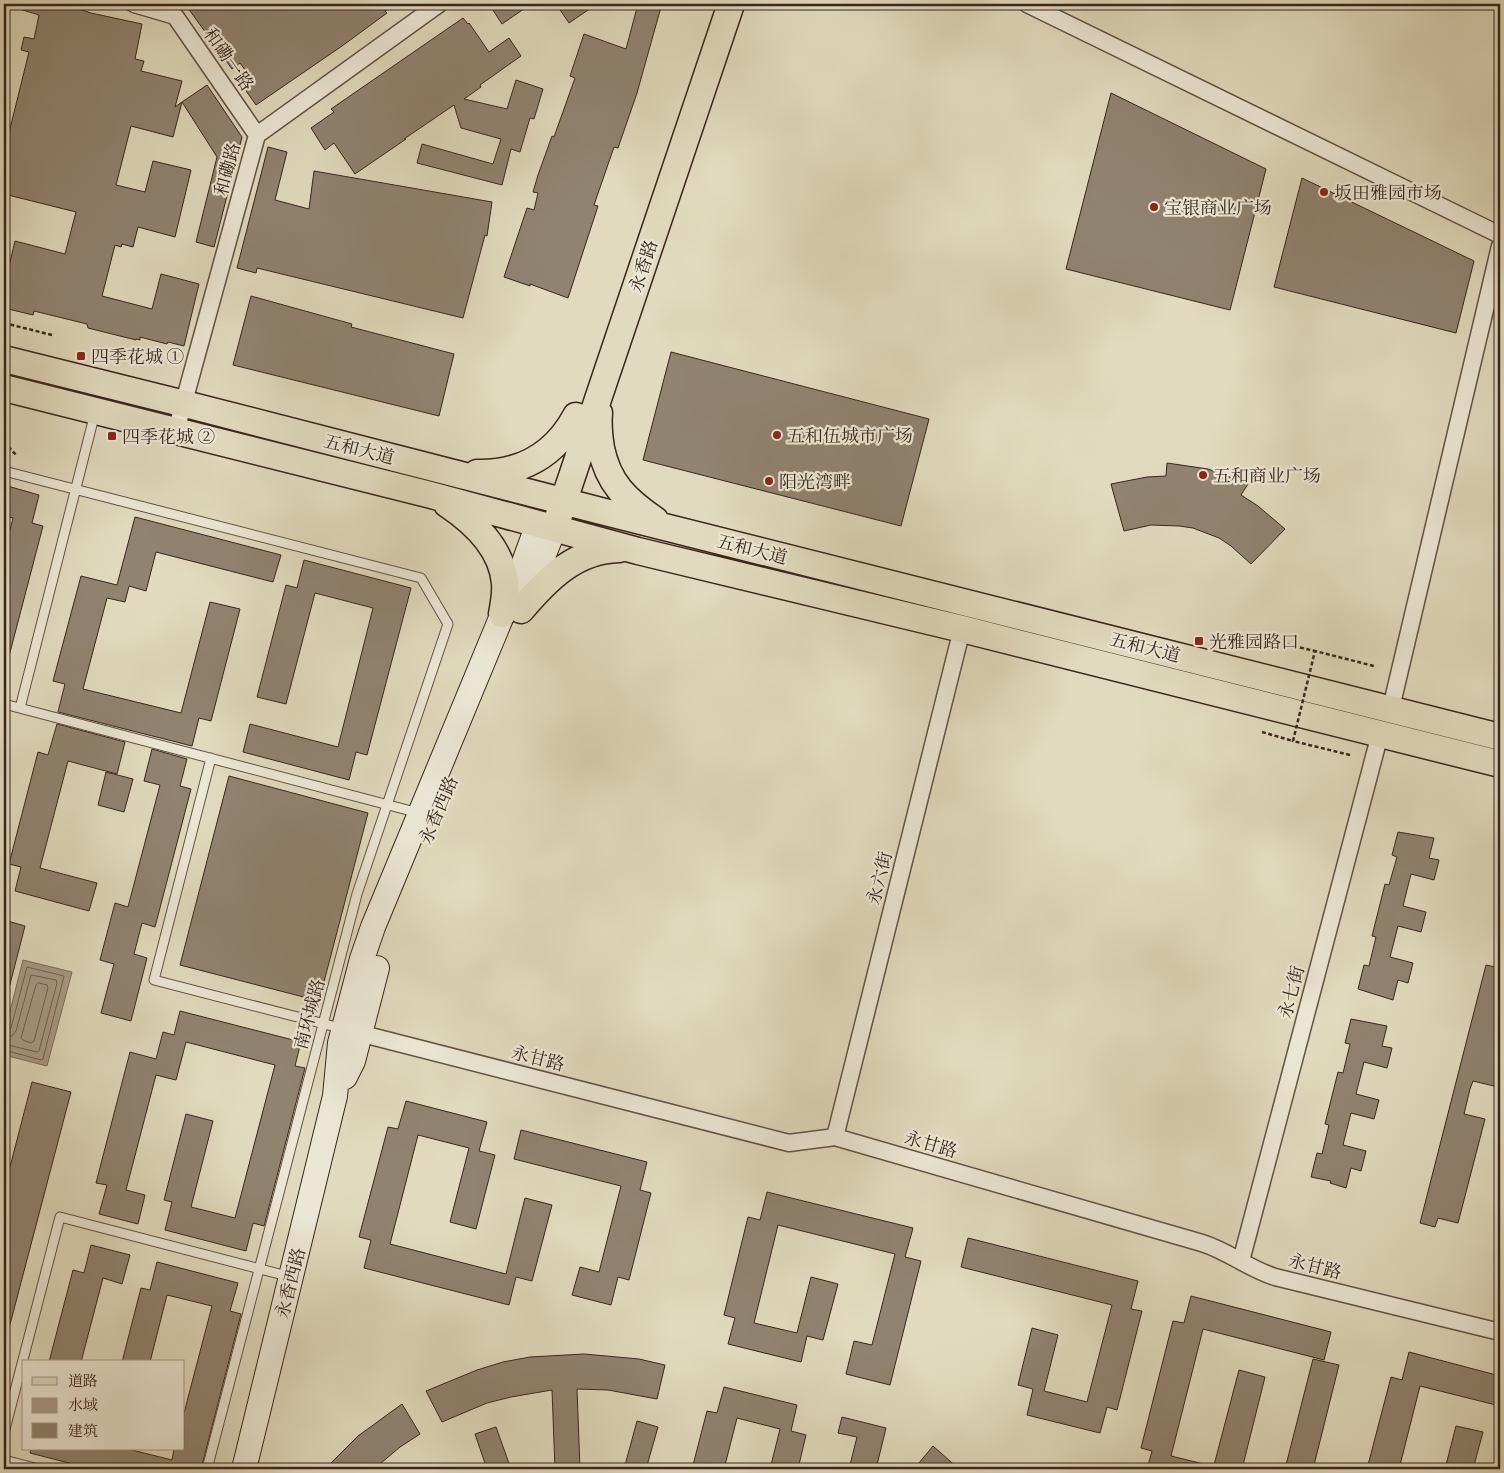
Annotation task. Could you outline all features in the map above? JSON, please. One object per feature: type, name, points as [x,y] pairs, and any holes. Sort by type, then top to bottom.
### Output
[{"type":"main road","name":"永香路","points":[[556,499],[576,416],[714,4]]},
{"type":"main road","name":"永香路","points":[[546,526],[600,396],[731,4]]},
{"type":"main road","name":"五和大道","points":[[4,360],[1500,736]]},
{"type":"main road","name":"五和大道","points":[[4,388],[431,495],[638,551],[962,629],[1500,764]]},
{"type":"main road","points":[[600,396],[599,436],[607,469],[614,484],[625,497],[673,529],[668,558]]},
{"type":"main road","points":[[576,416],[569,430],[559,442],[533,462],[501,472],[446,471],[431,495],[460,512],[471,522],[495,553],[501,566],[505,581],[505,594],[512,612],[550,578],[577,559],[604,549],[638,551]]},
{"type":"main road","name":"永香西路","points":[[342,1028],[375,972],[399,902],[546,526]]},
{"type":"main road","name":"永香西路","points":[[244,1469],[335,1096],[342,1028],[362,959],[373,926],[419,813],[512,612]]},
{"type":"street","name":"和磡一路","points":[[134,4],[175,16],[257,135]]},
{"type":"street","name":"和磡路","points":[[176,431],[257,135],[439,4]]},
{"type":"street","points":[[1027,4],[1500,235]]},
{"type":"street","points":[[1391,708],[1500,246]]},
{"type":"street","name":"永六街","points":[[835,1137],[962,629]]},
{"type":"street","name":"永七街","points":[[1241,1261],[1380,734]]},
{"type":"street","name":"永甘路","points":[[342,1028],[789,1143],[835,1137],[1202,1243],[1275,1277],[1500,1332]]},
{"type":"lane","points":[[20,708],[96,411]]},
{"type":"lane","points":[[4,471],[76,490]]},
{"type":"lane","name":"南环城路","points":[[76,490],[421,578],[448,624],[357,894],[342,1028],[259,1269],[207,1469]]},
{"type":"lane","points":[[4,704],[419,813]]},
{"type":"lane","points":[[212,758],[154,980],[342,1028]]},
{"type":"lane","points":[[23,1360],[60,1217],[292,1277]]},
{"type":"lane","points":[[4,1433],[22,1364]]},
{"type":"lane","points":[[4,1460],[39,1469]]},
{"type":"path","points":[[4,323],[52,335]]},
{"type":"path","points":[[4,442],[17,456]]},
{"type":"path","points":[[1282,643],[1374,666]]},
{"type":"path","points":[[1293,741],[1315,651]]},
{"type":"path","points":[[1262,732],[1350,755]]},
{"type":"water","points":[[23,960],[72,972],[47,1066],[4,1055],[4,1035]]},
{"type":"building","points":[[13,4],[64,4],[91,13],[142,24],[135,59],[144,61],[141,71],[182,81],[175,107],[182,102],[173,137],[131,126],[116,185],[145,192],[153,161],[191,170],[175,237],[138,227],[133,247],[122,244],[121,247],[115,245],[102,296],[152,309],[161,274],[199,284],[184,346],[140,337],[140,340],[136,340],[88,328],[87,324],[34,311],[33,315],[4,308],[4,278],[6,279],[15,241],[65,254],[76,212],[4,194],[4,153],[29,52],[21,50],[24,37],[34,39],[39,15],[13,7]]},
{"type":"building","points":[[185,4],[396,4],[385,11],[387,13],[342,46],[256,105],[244,88],[253,81],[240,63],[232,69]]},
{"type":"building","points":[[489,4],[531,4],[502,24]]},
{"type":"building","points":[[556,4],[597,4],[569,23]]},
{"type":"building","points":[[638,4],[661,7],[637,93],[618,148],[614,147],[594,205],[598,206],[568,298],[504,277],[527,208],[534,210],[538,193],[533,192],[552,136],[554,137],[575,78],[570,76],[584,34],[626,49]]},
{"type":"building","points":[[463,18],[469,23],[489,52],[509,38],[521,56],[480,85],[481,87],[464,99],[507,109],[516,80],[543,89],[534,119],[530,118],[520,152],[511,149],[502,185],[417,163],[422,144],[493,164],[501,139],[461,128],[454,105],[355,174],[334,143],[325,150],[311,128],[334,112],[331,109]]},
{"type":"building","points":[[207,85],[242,137],[214,247],[196,242],[217,157],[182,102]]},
{"type":"building","name":"宝银商业广场","points":[[1111,93],[1266,169],[1230,310],[1066,269]]},
{"type":"building","points":[[268,147],[287,152],[275,200],[309,209],[314,171],[492,202],[487,236],[485,235],[463,318],[257,268],[256,273],[237,268]]},
{"type":"building","points":[[1302,178],[1474,261],[1456,333],[1274,287]]},
{"type":"building","points":[[251,296],[352,324],[351,327],[454,354],[439,416],[233,365]]},
{"type":"building","name":"五和伍城市广场","points":[[671,352],[929,419],[901,526],[643,460]]},
{"type":"building","points":[[1167,463],[1208,469],[1248,484],[1241,495],[1258,506],[1285,529],[1251,564],[1219,538],[1193,528],[1151,525],[1124,531],[1111,484],[1147,477],[1166,476]]},
{"type":"building","points":[[4,485],[39,495],[32,523],[43,526],[8,660],[4,660],[4,553],[13,518],[4,516]]},
{"type":"building","points":[[135,517],[281,555],[273,582],[156,552],[146,591],[129,586],[125,602],[107,598],[83,689],[181,713],[210,602],[240,609],[211,721],[199,718],[192,746],[58,712],[65,684],[53,681],[81,576],[117,585]]},
{"type":"building","points":[[304,560],[411,588],[367,755],[356,752],[349,780],[243,752],[250,724],[338,747],[373,608],[315,593],[286,704],[257,697],[286,585],[297,588]]},
{"type":"building","points":[[57,724],[125,742],[117,774],[68,761],[40,868],[97,883],[89,911],[15,891],[21,867],[9,864],[38,752],[48,755]]},
{"type":"building","points":[[152,749],[187,759],[180,786],[191,789],[155,927],[142,923],[134,954],[147,958],[131,1021],[101,1013],[114,964],[100,960],[115,903],[128,907],[160,785],[144,781]]},
{"type":"building","points":[[106,772],[133,779],[124,812],[98,805]]},
{"type":"building","points":[[229,776],[368,813],[319,1001],[180,965]]},
{"type":"building","points":[[1398,832],[1434,838],[1429,858],[1439,860],[1434,880],[1411,874],[1403,906],[1426,912],[1421,932],[1398,926],[1390,957],[1413,963],[1408,983],[1398,980],[1393,1000],[1358,989],[1364,965],[1369,966],[1376,937],[1372,936],[1385,884],[1389,885],[1397,857],[1392,855]]},
{"type":"building","points":[[4,920],[25,926],[8,992],[4,991]]},
{"type":"building","points":[[1486,965],[1500,968],[1500,1061],[1494,1086],[1473,1081],[1470,1089],[1464,1114],[1485,1119],[1458,1223],[1438,1218],[1435,1227],[1420,1223]]},
{"type":"building","points":[[180,1011],[301,1042],[295,1066],[305,1068],[264,1226],[253,1223],[246,1251],[165,1230],[172,1202],[164,1200],[186,1114],[213,1121],[191,1207],[235,1218],[275,1065],[186,1042],[176,1080],[156,1075],[126,1190],[145,1195],[138,1224],[99,1214],[107,1185],[96,1183],[130,1052],[156,1059],[163,1032],[174,1035]]},
{"type":"building","points":[[1351,1019],[1387,1026],[1382,1046],[1392,1048],[1387,1068],[1364,1062],[1356,1094],[1379,1100],[1374,1119],[1351,1113],[1343,1145],[1366,1151],[1361,1171],[1351,1168],[1346,1188],[1330,1183],[1331,1181],[1311,1177],[1317,1153],[1322,1154],[1329,1125],[1325,1124],[1338,1072],[1343,1073],[1350,1044],[1345,1043]]},
{"type":"building","points":[[32,1082],[71,1092],[8,1332],[4,1332],[4,1190]]},
{"type":"building","points":[[406,1101],[487,1122],[479,1151],[495,1155],[476,1229],[450,1222],[469,1148],[418,1135],[390,1244],[506,1274],[525,1198],[552,1205],[532,1281],[516,1277],[509,1305],[364,1268],[371,1240],[359,1237],[388,1127],[398,1129]]},
{"type":"building","points":[[521,1130],[647,1162],[640,1190],[651,1193],[629,1280],[618,1277],[611,1305],[572,1295],[580,1267],[599,1272],[621,1186],[514,1159]]},
{"type":"building","points":[[767,1192],[913,1228],[905,1257],[921,1261],[890,1385],[846,1374],[854,1341],[872,1345],[895,1254],[778,1225],[754,1323],[797,1333],[811,1277],[838,1284],[823,1340],[807,1336],[801,1362],[728,1344],[735,1318],[724,1315],[748,1217],[760,1220]]},
{"type":"building","points":[[968,1238],[1138,1281],[1131,1309],[1142,1311],[1117,1410],[1107,1407],[1100,1433],[1027,1415],[1033,1389],[1018,1385],[1032,1328],[1058,1335],[1044,1391],[1087,1402],[1112,1305],[961,1267]]},
{"type":"building","points":[[91,1245],[130,1255],[122,1284],[103,1278],[82,1360],[50,1360],[73,1270],[84,1273]]},
{"type":"building","points":[[157,1262],[238,1283],[230,1311],[241,1314],[201,1469],[92,1469],[30,1453],[31,1450],[132,1450],[172,1460],[174,1450],[185,1450],[185,1409],[212,1306],[167,1295],[151,1360],[123,1360],[141,1288],[150,1290]]},
{"type":"building","points":[[1191,1296],[1331,1332],[1324,1360],[1203,1329],[1171,1456],[1208,1465],[1207,1469],[1147,1469],[1152,1451],[1141,1448],[1173,1321],[1184,1323]]},
{"type":"building","points":[[1409,1352],[1500,1376],[1500,1406],[1420,1386],[1399,1469],[1367,1469],[1391,1377],[1402,1380]]},
{"type":"building","points":[[584,1354],[639,1359],[665,1365],[657,1399],[608,1390],[577,1389],[580,1469],[555,1469],[552,1390],[487,1403],[442,1422],[426,1391],[477,1370],[503,1362],[530,1357]]},
{"type":"building","points":[[1313,1359],[1339,1365],[1313,1469],[1285,1469]]},
{"type":"building","points":[[1239,1370],[1265,1377],[1242,1469],[1213,1469]]},
{"type":"building","points":[[724,1387],[797,1405],[791,1431],[806,1435],[798,1469],[770,1469],[780,1429],[737,1418],[724,1469],[692,1469],[707,1411],[717,1413]]},
{"type":"building","points":[[402,1404],[420,1434],[400,1447],[374,1469],[325,1469],[358,1436]]},
{"type":"building","points":[[842,1417],[886,1428],[876,1469],[849,1469],[857,1437],[838,1433]]},
{"type":"building","points":[[637,1421],[658,1427],[646,1469],[624,1469]]},
{"type":"building","points":[[1456,1426],[1483,1432],[1473,1469],[1445,1469]]},
{"type":"building","points":[[496,1427],[511,1469],[487,1469],[475,1434]]},
{"type":"building","points":[[933,1446],[959,1469],[914,1469]]},
{"type":"place","name":"坂田雅园市场","points":[[1324,192]]},
{"type":"place","name":"宝银商业广场","points":[[1154,207]]},
{"type":"place","name":"四季花城 ①","points":[[81,356]]},
{"type":"place","name":"五和伍城市广场","points":[[777,435]]},
{"type":"place","name":"四季花城 ②","points":[[112,436]]},
{"type":"place","name":"五和商业广场","points":[[1203,475]]},
{"type":"place","name":"阳光湾畔","points":[[769,481]]},
{"type":"place","name":"光雅园路口","points":[[1199,641]]}]
